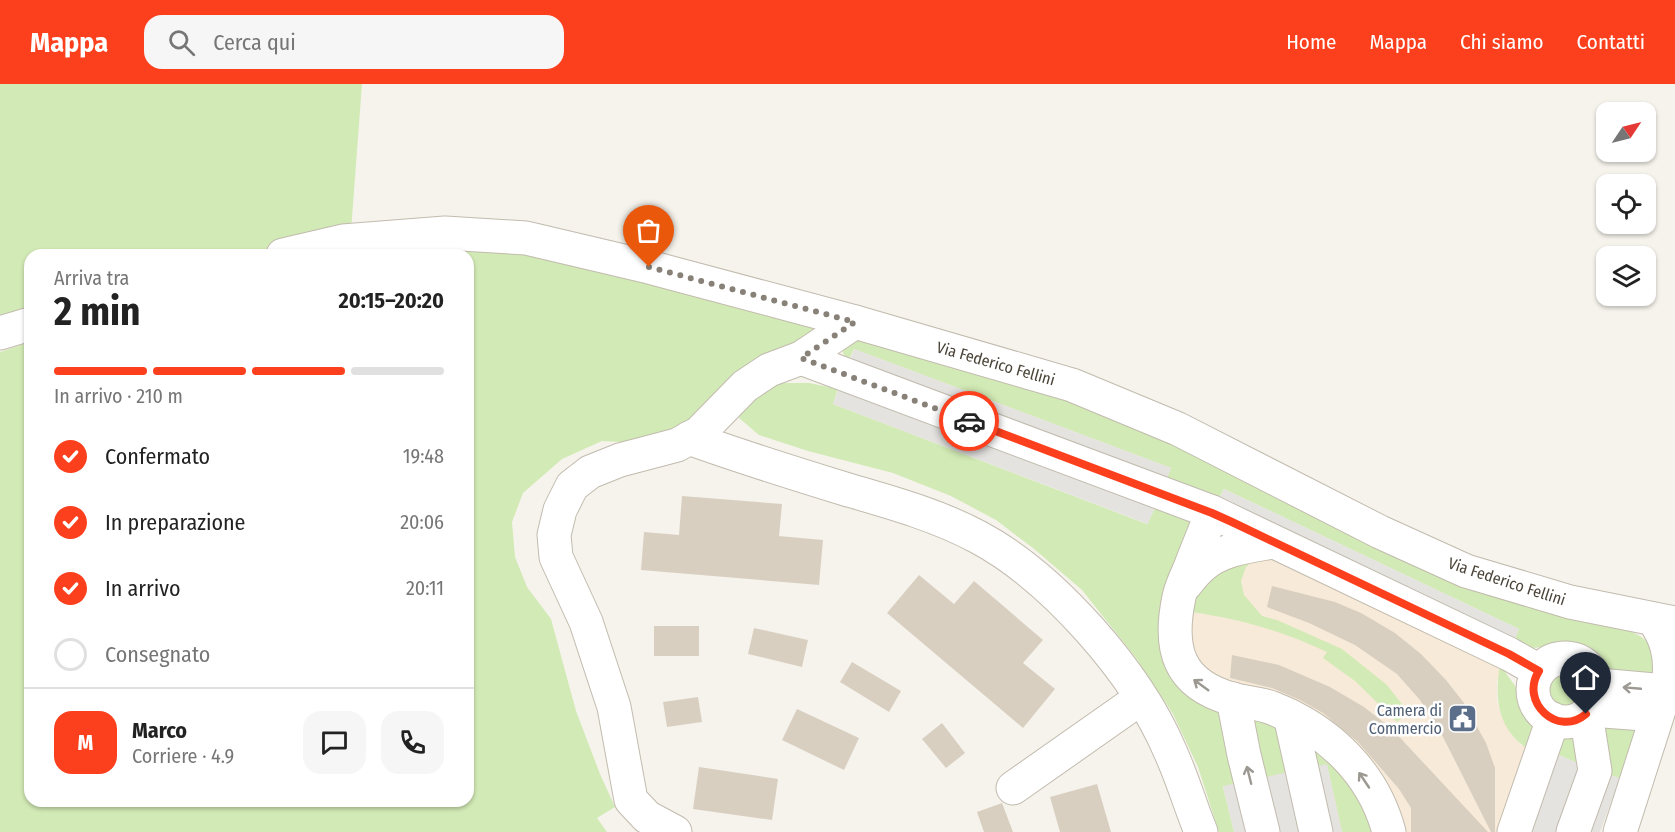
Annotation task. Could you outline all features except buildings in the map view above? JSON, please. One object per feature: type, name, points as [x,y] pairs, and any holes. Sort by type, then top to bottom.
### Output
[{"type":"street","name":"Via Federico Fellini","points":[[309,249],[343,241],[445,233],[526,238],[649,267],[855,322],[1072,385],[1178,429],[1380,532],[1466,571],[1570,602],[1664,621]]},
{"type":"street","points":[[675,832],[647,817],[632,800],[614,707],[586,622],[556,558],[554,535],[560,510],[572,486],[590,472],[620,460],[677,445],[690,438],[699,432],[745,386],[770,370],[801,358],[855,322]]},
{"type":"street","points":[[0,333],[24,326]]},
{"type":"street","points":[[801,358],[1212,513],[1509,654],[1539,671]]},
{"type":"street","points":[[690,438],[752,461],[947,523],[978,537],[1015,561],[1064,602],[1108,653],[1141,699],[1170,749],[1201,832]]},
{"type":"street","points":[[1212,513],[1179,595],[1176,639],[1178,656],[1184,671],[1196,683],[1211,692],[1269,707],[1323,734],[1365,779],[1378,802],[1389,832]]},
{"type":"street","points":[[1182,588],[1203,565],[1214,558],[1241,548],[1273,542]]},
{"type":"street","points":[[1620,832],[1666,695],[1671,663],[1661,630],[1664,621]]},
{"type":"street","points":[[1573,832],[1595,771],[1592,703],[1590,668],[1581,661],[1568,657],[1556,658],[1543,666],[1534,681],[1533,693],[1537,706],[1546,716],[1553,719],[1568,722],[1582,718],[1592,703]]},
{"type":"street","points":[[1592,703],[1666,695]]},
{"type":"street","points":[[1012,788],[1141,699]]},
{"type":"street","points":[[1233,699],[1263,832]]},
{"type":"street","points":[[1290,716],[1316,832]]},
{"type":"street","points":[[1514,832],[1553,719]]},
{"type":"shaded area","points":[[854,349],[1171,468],[1148,524],[833,404]]},
{"type":"shaded area","points":[[1166,481],[1519,629],[1497,681],[1497,701],[1502,717],[1512,735],[1521,745],[1620,778],[1600,832],[1234,832],[1223,786],[1182,682],[1155,508],[1148,524]]},
{"type":"shaded area","points":[[1224,489],[1519,629],[1509,654],[1212,513]]},
{"type":"shaded area","points":[[1543,748],[1595,771],[1620,778],[1600,832],[1514,832]]},
{"type":"shaded area","points":[[1327,764],[1342,832],[1234,832],[1223,786]]},
{"type":"green space","points":[[0,84],[362,84],[351,231],[266,249],[24,249],[24,315],[0,323]]},
{"type":"green space","points":[[453,244],[524,250],[815,328],[814,333],[671,432],[621,442],[602,441],[562,459],[523,493],[512,522],[515,557],[527,587],[551,619],[576,711],[615,807],[597,818],[607,832],[0,832],[0,352],[24,344],[24,807],[474,807],[474,249],[400,249]]},
{"type":"green space","points":[[861,338],[1111,414],[1635,634],[1650,645],[1654,654],[1654,679],[1612,677],[1597,659],[1585,650],[1571,646],[1528,648],[1513,643],[1519,629],[1224,489],[1218,500],[1165,482],[1171,468],[854,349],[848,362],[843,353],[844,345]]},
{"type":"green space","points":[[778,383],[809,383],[838,389],[833,404],[1147,524],[1155,508],[1196,524],[1169,616],[1223,713],[1241,783],[1223,787],[1234,832],[1219,832],[1198,767],[1173,714],[1136,658],[1082,590],[996,520],[951,496],[893,473],[808,451],[759,435],[739,418],[744,404]]},
{"type":"green space","points":[[1262,552],[1246,567],[1241,581],[1244,595],[1262,616],[1277,620],[1342,649],[1387,685],[1408,712],[1397,722],[1355,681],[1323,658],[1327,652],[1261,627],[1191,612],[1200,590],[1212,575]]},
{"type":"green space","points":[[1500,665],[1521,694],[1524,708],[1534,723],[1536,734],[1531,751],[1511,734],[1501,714],[1498,702]]},
{"type":"green space","points":[[1566,671],[1578,676],[1583,688],[1578,700],[1566,705],[1554,700],[1549,688],[1554,676]]},
{"type":"green space","points":[[1247,714],[1281,726],[1292,772],[1261,779]]},
{"type":"green space","points":[[1603,719],[1638,724],[1620,778],[1605,774]]},
{"type":"green space","points":[[1577,733],[1584,766],[1552,752],[1559,734]]},
{"type":"green space","points":[[1305,735],[1354,787],[1376,832],[1342,832],[1327,765],[1311,768]]},
{"type":"way so far","points":[[649,267],[855,322],[801,358],[969,421]]},
{"type":"place","name":"Camera di Commercio","points":[[1463,719]]},
{"type":"route","points":[[969,421],[1232,522],[1509,654],[1539,671],[1534,681],[1533,693],[1537,706],[1546,716],[1558,722],[1568,722],[1582,718],[1586,714]]}]
